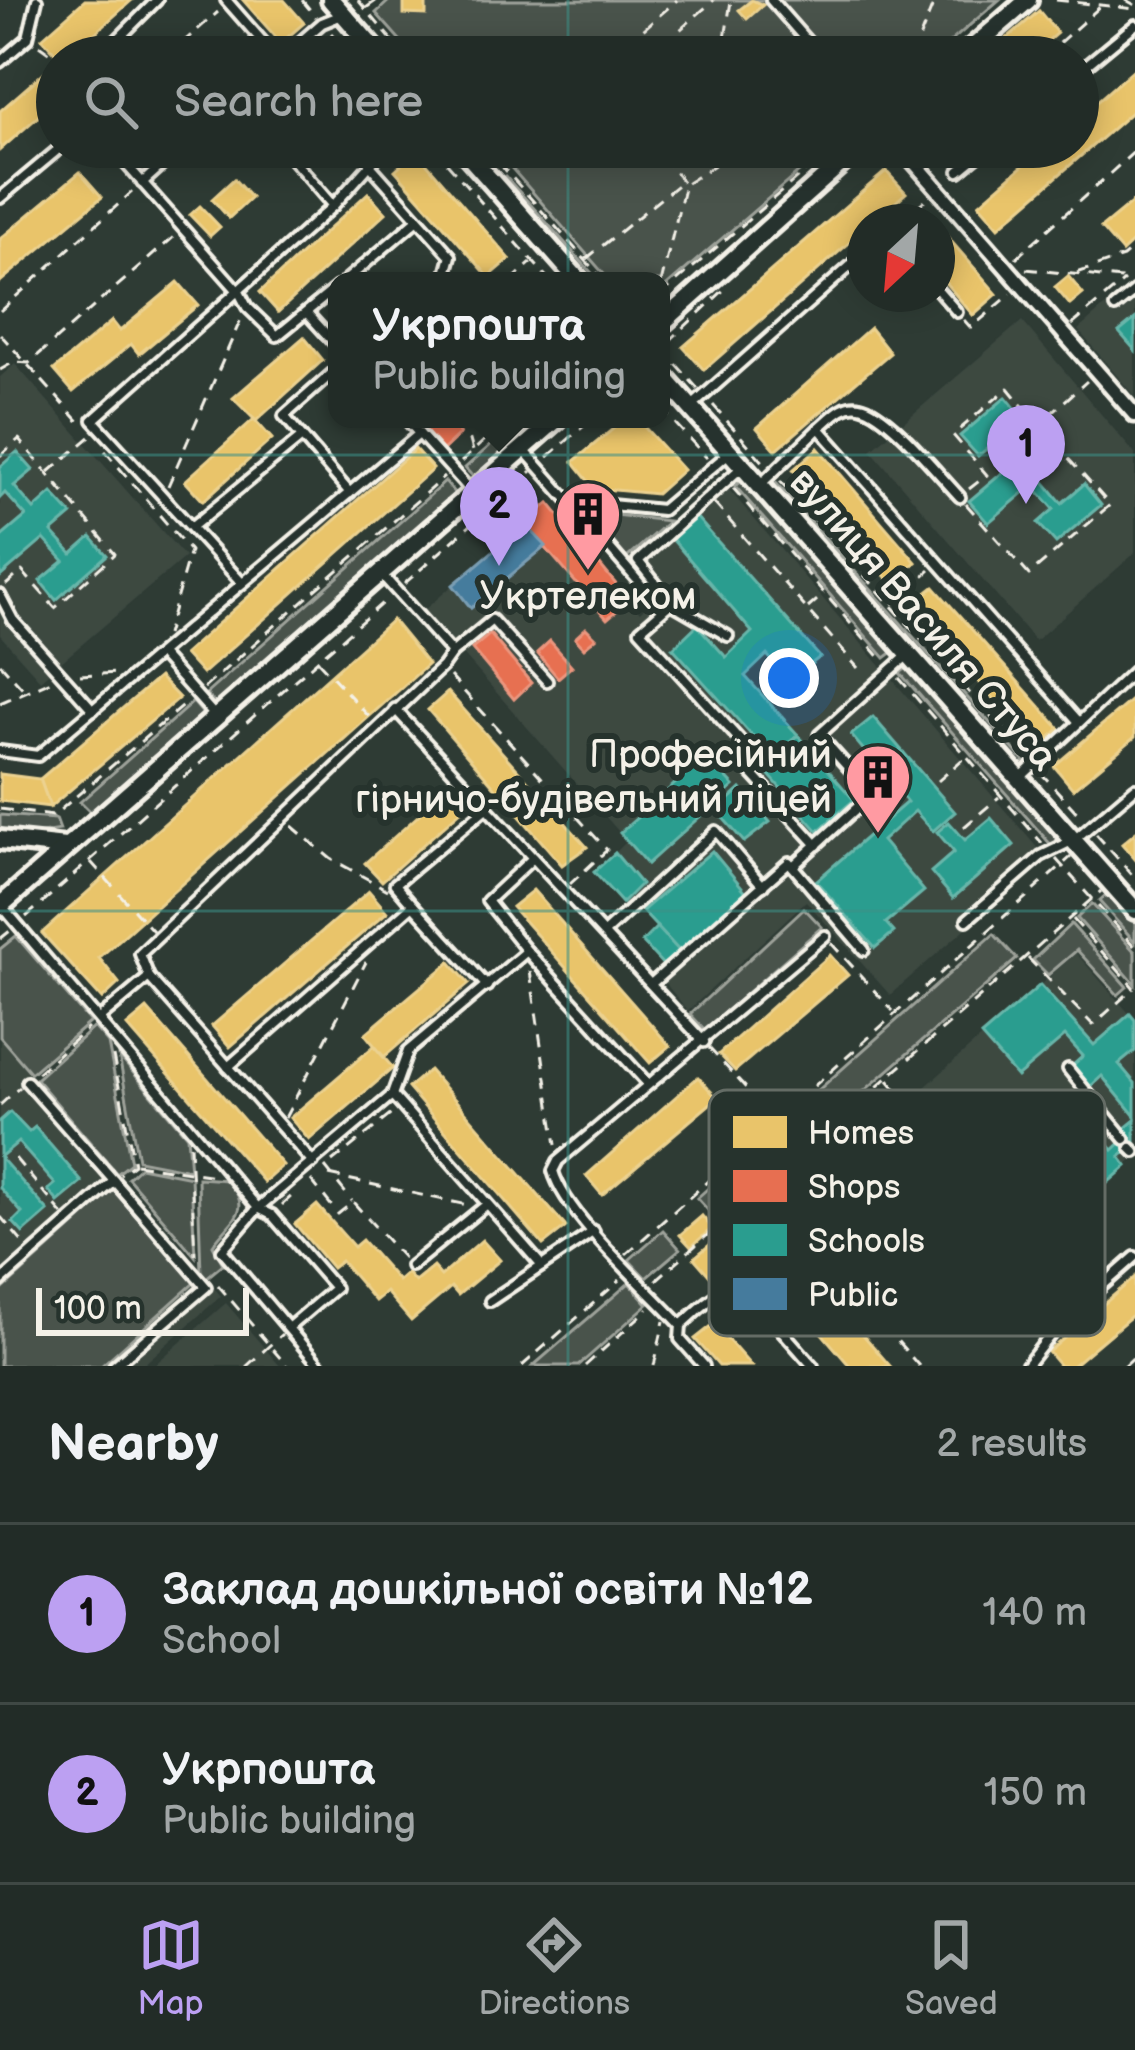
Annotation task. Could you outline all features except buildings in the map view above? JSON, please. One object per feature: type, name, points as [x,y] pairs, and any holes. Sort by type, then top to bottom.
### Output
[{"type":"street","points":[[986,36],[1028,0]]},
{"type":"street","points":[[337,7],[360,4]]},
{"type":"street","points":[[337,7],[363,36]]},
{"type":"street","points":[[488,168],[572,272]]},
{"type":"street","points":[[670,316],[836,168]]},
{"type":"street","points":[[920,168],[1135,415]]},
{"type":"street","name":"вулиця Василя Стуса","points":[[670,381],[698,401],[737,459],[766,479],[910,653],[1132,900]]},
{"type":"street","points":[[0,905],[72,850],[547,428]]},
{"type":"street","points":[[0,840],[72,850]]},
{"type":"lane","points":[[0,62],[28,38],[38,0]]},
{"type":"lane","points":[[121,36],[157,0]]},
{"type":"lane","points":[[771,0],[803,36]]},
{"type":"lane","points":[[227,1],[260,36]]},
{"type":"lane","points":[[306,36],[337,7]]},
{"type":"lane","points":[[1099,55],[1135,25]]},
{"type":"lane","points":[[0,198],[36,168]]},
{"type":"lane","points":[[129,168],[277,336],[328,295]]},
{"type":"lane","points":[[142,183],[159,168]]},
{"type":"lane","points":[[300,168],[333,206]]},
{"type":"lane","points":[[242,583],[92,420],[333,206],[366,168]]},
{"type":"lane","points":[[372,168],[452,256],[447,272]]},
{"type":"lane","points":[[959,171],[963,168]]},
{"type":"lane","points":[[356,272],[417,220]]},
{"type":"lane","points":[[698,401],[847,269]]},
{"type":"lane","points":[[1115,307],[1135,291]]},
{"type":"lane","points":[[307,313],[328,336]]},
{"type":"lane","points":[[328,377],[284,416],[350,493]]},
{"type":"lane","points":[[766,479],[845,407],[860,405],[879,415],[960,497]]},
{"type":"lane","points":[[414,428],[472,493]]},
{"type":"lane","points":[[819,428],[1079,722]]},
{"type":"lane","points":[[3,748],[38,756],[419,434]]},
{"type":"lane","points":[[192,527],[302,437]]},
{"type":"lane","points":[[523,449],[662,609]]},
{"type":"lane","points":[[728,636],[671,603],[638,561],[709,497],[737,459]]},
{"type":"lane","points":[[568,501],[662,510],[737,459]]},
{"type":"lane","points":[[382,574],[452,653]]},
{"type":"lane","points":[[0,593],[13,620],[94,711]]},
{"type":"lane","points":[[671,603],[640,630],[747,748]]},
{"type":"lane","points":[[314,1163],[148,976],[140,953],[492,620],[547,681]]},
{"type":"lane","points":[[793,866],[872,794],[819,735],[910,653]]},
{"type":"lane","points":[[160,654],[217,718]]},
{"type":"lane","points":[[1020,778],[1135,670]]},
{"type":"lane","points":[[394,709],[704,1042]]},
{"type":"lane","points":[[744,765],[817,845]]},
{"type":"lane","points":[[967,920],[1041,856],[1077,844],[1089,826],[1135,788]]},
{"type":"lane","points":[[485,808],[395,884],[488,986]]},
{"type":"lane","points":[[604,933],[716,830],[764,886]]},
{"type":"lane","points":[[532,858],[487,902],[648,1084]]},
{"type":"lane","points":[[651,985],[789,862],[865,950]]},
{"type":"lane","points":[[228,1067],[413,904]]},
{"type":"lane","points":[[0,905],[258,1208],[272,1215],[335,1288],[288,1328]]},
{"type":"lane","points":[[681,1325],[594,1232],[557,1185],[554,1171],[558,1161],[825,936]]},
{"type":"lane","points":[[320,1366],[222,1250],[258,1208],[392,1095],[408,1051],[527,951]]},
{"type":"lane","points":[[99,1019],[148,976]]},
{"type":"lane","points":[[1068,1069],[1085,1090]]},
{"type":"lane","points":[[27,1082],[206,1287],[114,1366]]},
{"type":"lane","points":[[392,1095],[483,1206],[542,1266]]},
{"type":"lane","points":[[1105,1115],[1130,1146]]},
{"type":"lane","points":[[0,1282],[114,1180]]},
{"type":"lane","points":[[411,1266],[483,1206]]},
{"type":"lane","points":[[490,1301],[594,1232]]},
{"type":"lane","points":[[1105,1283],[1135,1257]]},
{"type":"lane","points":[[704,1366],[680,1339],[681,1325],[709,1302]]},
{"type":"lane","points":[[786,1336],[813,1366]]},
{"type":"lane","points":[[1026,1366],[1050,1336]]},
{"type":"path","points":[[376,0],[360,4],[388,36]]},
{"type":"path","points":[[636,36],[677,0]]},
{"type":"path","points":[[673,36],[714,0]]},
{"type":"path","points":[[726,36],[732,0]]},
{"type":"path","points":[[920,36],[935,0]]},
{"type":"path","points":[[1056,0],[1135,7]]},
{"type":"path","points":[[1126,0],[1135,7]]},
{"type":"path","points":[[189,36],[227,1]]},
{"type":"path","points":[[1067,36],[1102,5]]},
{"type":"path","points":[[28,38],[36,44]]},
{"type":"path","points":[[1006,267],[1135,151]]},
{"type":"path","points":[[451,168],[542,272]]},
{"type":"path","points":[[494,168],[596,272]]},
{"type":"path","points":[[497,175],[503,168]]},
{"type":"path","points":[[497,175],[508,168]]},
{"type":"path","points":[[672,168],[684,183]]},
{"type":"path","points":[[585,260],[707,168]]},
{"type":"path","points":[[670,287],[809,168]]},
{"type":"path","points":[[0,310],[142,183]]},
{"type":"path","points":[[664,272],[684,183]]},
{"type":"path","points":[[921,204],[938,189]]},
{"type":"path","points":[[0,370],[14,362],[29,363],[182,230]]},
{"type":"path","points":[[1074,274],[1123,257],[1135,247]]},
{"type":"path","points":[[521,272],[533,262]]},
{"type":"path","points":[[1006,267],[1135,281]]},
{"type":"path","points":[[1064,333],[1126,280]]},
{"type":"path","points":[[957,312],[971,328],[1022,285]]},
{"type":"path","points":[[670,340],[728,286]]},
{"type":"path","points":[[164,496],[247,307]]},
{"type":"path","points":[[0,336],[92,436],[49,472]]},
{"type":"path","points":[[670,359],[698,401],[766,479],[892,606],[1135,878]]},
{"type":"path","points":[[1038,425],[1097,371]]},
{"type":"path","points":[[1008,388],[1038,425],[1111,505],[1029,575],[960,497],[987,475],[953,435],[1008,388]]},
{"type":"path","points":[[467,428],[473,451]]},
{"type":"path","points":[[0,809],[53,816],[498,428]]},
{"type":"path","points":[[0,939],[582,428]]},
{"type":"path","points":[[0,456],[19,439],[116,554],[56,608],[22,571],[0,593]]},
{"type":"path","points":[[106,452],[190,551],[160,654]]},
{"type":"path","points":[[709,497],[858,668]]},
{"type":"path","points":[[892,606],[939,562]]},
{"type":"path","points":[[806,610],[825,593]]},
{"type":"path","points":[[317,660],[378,726]]},
{"type":"path","points":[[0,663],[26,692]]},
{"type":"path","points":[[442,667],[607,850],[564,889]]},
{"type":"path","points":[[0,704],[63,676],[139,672]]},
{"type":"path","points":[[938,781],[967,756]]},
{"type":"path","points":[[964,827],[1001,796]]},
{"type":"path","points":[[282,818],[331,859],[386,891],[395,884]]},
{"type":"path","points":[[806,1090],[1077,844]]},
{"type":"path","points":[[72,850],[158,936]]},
{"type":"path","points":[[873,1090],[1111,882]]},
{"type":"path","points":[[1027,957],[1093,1025],[1134,989],[1072,917]]},
{"type":"path","points":[[281,1127],[381,933]]},
{"type":"path","points":[[825,936],[895,1012]]},
{"type":"path","points":[[527,951],[558,1161]]},
{"type":"path","points":[[0,1105],[99,1019]]},
{"type":"path","points":[[108,1033],[134,1164]]},
{"type":"path","points":[[704,1042],[748,1090]]},
{"type":"path","points":[[886,1079],[895,1090]]},
{"type":"path","points":[[395,1111],[325,1167],[411,1266]]},
{"type":"path","points":[[188,1125],[194,1174],[195,1274]]},
{"type":"path","points":[[15,1158],[68,1220]]},
{"type":"path","points":[[114,1180],[134,1164],[233,1178]]},
{"type":"path","points":[[329,1175],[483,1206]]},
{"type":"path","points":[[620,1259],[709,1178]]},
{"type":"path","points":[[309,1179],[338,1214],[353,1202]]},
{"type":"path","points":[[272,1215],[297,1191]]},
{"type":"path","points":[[0,1216],[32,1253]]},
{"type":"path","points":[[647,1288],[709,1234]]},
{"type":"path","points":[[522,1366],[631,1270]]},
{"type":"path","points":[[213,1280],[287,1366]]},
{"type":"path","points":[[585,1366],[658,1300]]},
{"type":"path","points":[[654,1366],[667,1310]]},
{"type":"path","points":[[247,1366],[288,1328]]},
{"type":"path","points":[[893,1336],[919,1366]]},
{"type":"path","points":[[1124,1366],[1135,1356]]},
{"type":"shaded area","points":[[390,0],[999,0],[957,36],[396,36],[376,13]]},
{"type":"shaded area","points":[[511,168],[804,168],[670,283],[670,272],[602,272]]},
{"type":"shaded area","points":[[505,176],[591,272],[579,272],[498,182]]},
{"type":"shaded area","points":[[1135,280],[1135,397],[1078,330]]},
{"type":"shaded area","points":[[1022,321],[1135,454],[1135,553],[1035,641],[871,450]]},
{"type":"shaded area","points":[[15,364],[185,557],[40,680],[0,635],[0,377]]},
{"type":"shaded area","points":[[510,428],[534,428],[476,480],[465,468]]},
{"type":"shaded area","points":[[719,478],[1046,858],[890,995],[806,901],[688,1011],[665,983],[670,973],[666,968],[680,953],[630,896],[641,883],[615,853],[627,841],[424,610],[549,503],[640,612],[658,593],[627,558]]},
{"type":"shaded area","points":[[743,479],[893,652],[885,658],[735,486]]},
{"type":"shaded area","points":[[445,482],[457,496],[217,705],[206,694]]},
{"type":"shaded area","points":[[776,483],[1025,762],[1019,767],[771,487]]},
{"type":"shaded area","points":[[587,512],[669,521],[627,558]]},
{"type":"shaded area","points":[[908,667],[1060,839],[1052,846],[900,673]]},
{"type":"shaded area","points":[[193,702],[205,716],[92,814],[80,802]]},
{"type":"shaded area","points":[[0,815],[56,819],[60,830],[36,834],[0,830]]},
{"type":"shaded area","points":[[1109,892],[1135,921],[1135,942],[1099,901]]},
{"type":"shaded area","points":[[1092,904],[1135,952],[1135,984],[1077,918]]},
{"type":"shaded area","points":[[804,908],[822,927],[705,1030],[690,1014]]},
{"type":"shaded area","points":[[1071,924],[1127,987],[1118,995],[1077,950],[1048,975],[1033,960]]},
{"type":"shaded area","points":[[994,934],[1017,959],[865,1090],[818,1090]]},
{"type":"shaded area","points":[[16,936],[90,1022],[31,1073],[0,1037],[0,949]]},
{"type":"shaded area","points":[[1076,953],[1135,1020],[1135,1158],[1105,1184],[1105,1090],[922,1090]]},
{"type":"shaded area","points":[[94,1027],[108,1043],[131,1163],[117,1174],[36,1079]]},
{"type":"shaded area","points":[[0,1038],[221,1296],[142,1366],[0,1366]]},
{"type":"shaded area","points":[[119,1056],[187,1136],[190,1170],[138,1160]]},
{"type":"shaded area","points":[[140,1167],[191,1177],[195,1256],[128,1178]]},
{"type":"shaded area","points":[[198,1178],[228,1180],[240,1208],[213,1245],[223,1264],[205,1279],[201,1274]]},
{"type":"shaded area","points":[[709,1187],[709,1211],[697,1198]]},
{"type":"shaded area","points":[[114,1190],[194,1283],[101,1366],[0,1366],[0,1292]]},
{"type":"shaded area","points":[[663,1230],[680,1249],[646,1278],[629,1260]]},
{"type":"shaded area","points":[[629,1283],[648,1304],[578,1366],[533,1366]]},
{"type":"shaded area","points":[[226,1303],[280,1366],[153,1366]]},
{"type":"place","name":"Заклад дошкільної освіти №12","points":[[1026,504]]},
{"type":"place","name":"Укрпошта","points":[[499,566]]},
{"type":"place","name":"Укртелеком","points":[[588,573]]},
{"type":"place","name":"Професійний гірничо-будівельний ліцей","points":[[878,836]]}]
